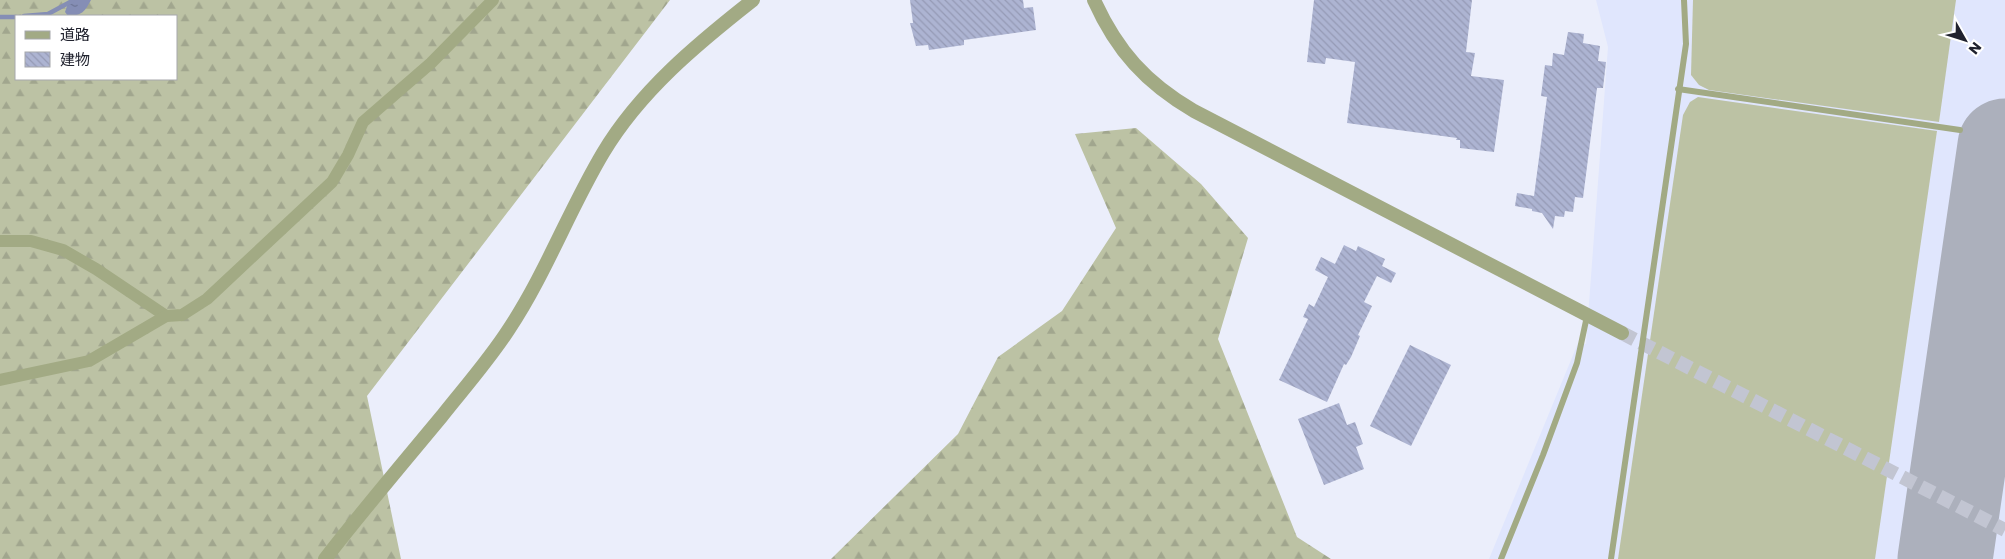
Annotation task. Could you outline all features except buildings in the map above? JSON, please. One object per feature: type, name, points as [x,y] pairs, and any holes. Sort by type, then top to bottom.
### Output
[{"type":"street","points":[[0,240],[31,241],[63,250],[96,269],[166,316],[182,315],[207,299],[332,182],[363,122],[431,62],[494,0]]},
{"type":"street","points":[[326,559],[348,529],[486,363],[509,330],[532,291],[583,187],[620,126],[644,96],[674,67],[753,0]]},
{"type":"street","points":[[1094,0],[1112,36],[1126,56],[1144,76],[1170,97],[1622,332]]},
{"type":"street","points":[[0,380],[89,361],[166,316]]},
{"type":"lane","points":[[1611,559],[1686,44],[1684,0]]},
{"type":"lane","points":[[1678,89],[1960,130]]},
{"type":"lane","points":[[1500,559],[1543,455],[1577,363],[1588,315]]},
{"type":"shaded area","points":[[1596,0],[2005,0],[2005,559],[1489,559],[1578,343],[1586,344],[1608,47]]},
{"type":"green space","points":[[0,0],[670,0],[367,396],[401,559],[0,559]]},
{"type":"green space","points":[[1693,0],[1956,0],[1939,122],[1709,90],[1699,85],[1691,75]]},
{"type":"green space","points":[[1698,97],[1937,131],[1875,559],[1618,559],[1683,115],[1690,102]]},
{"type":"green space","points":[[1136,128],[1201,184],[1248,238],[1218,339],[1297,537],[1331,559],[831,559],[958,434],[998,357],[1062,311],[1116,228],[1075,134]]},
{"type":"water","points":[[69,0],[91,0],[87,7],[77,15],[67,15],[65,12]]},
{"type":"waterway","points":[[36,15],[48,14],[72,1]]},
{"type":"waterway","points":[[0,17],[15,17]]},
{"type":"taxiway","points":[[1989,253],[1993,294],[2005,328]]},
{"type":"taxiway","points":[[1953,508],[1966,471],[1978,449],[1986,438],[2005,420]]},
{"type":"runway","points":[[1945,559],[2005,146]]},
{"type":"tunnel","points":[[1622,333],[2005,530]]}]
